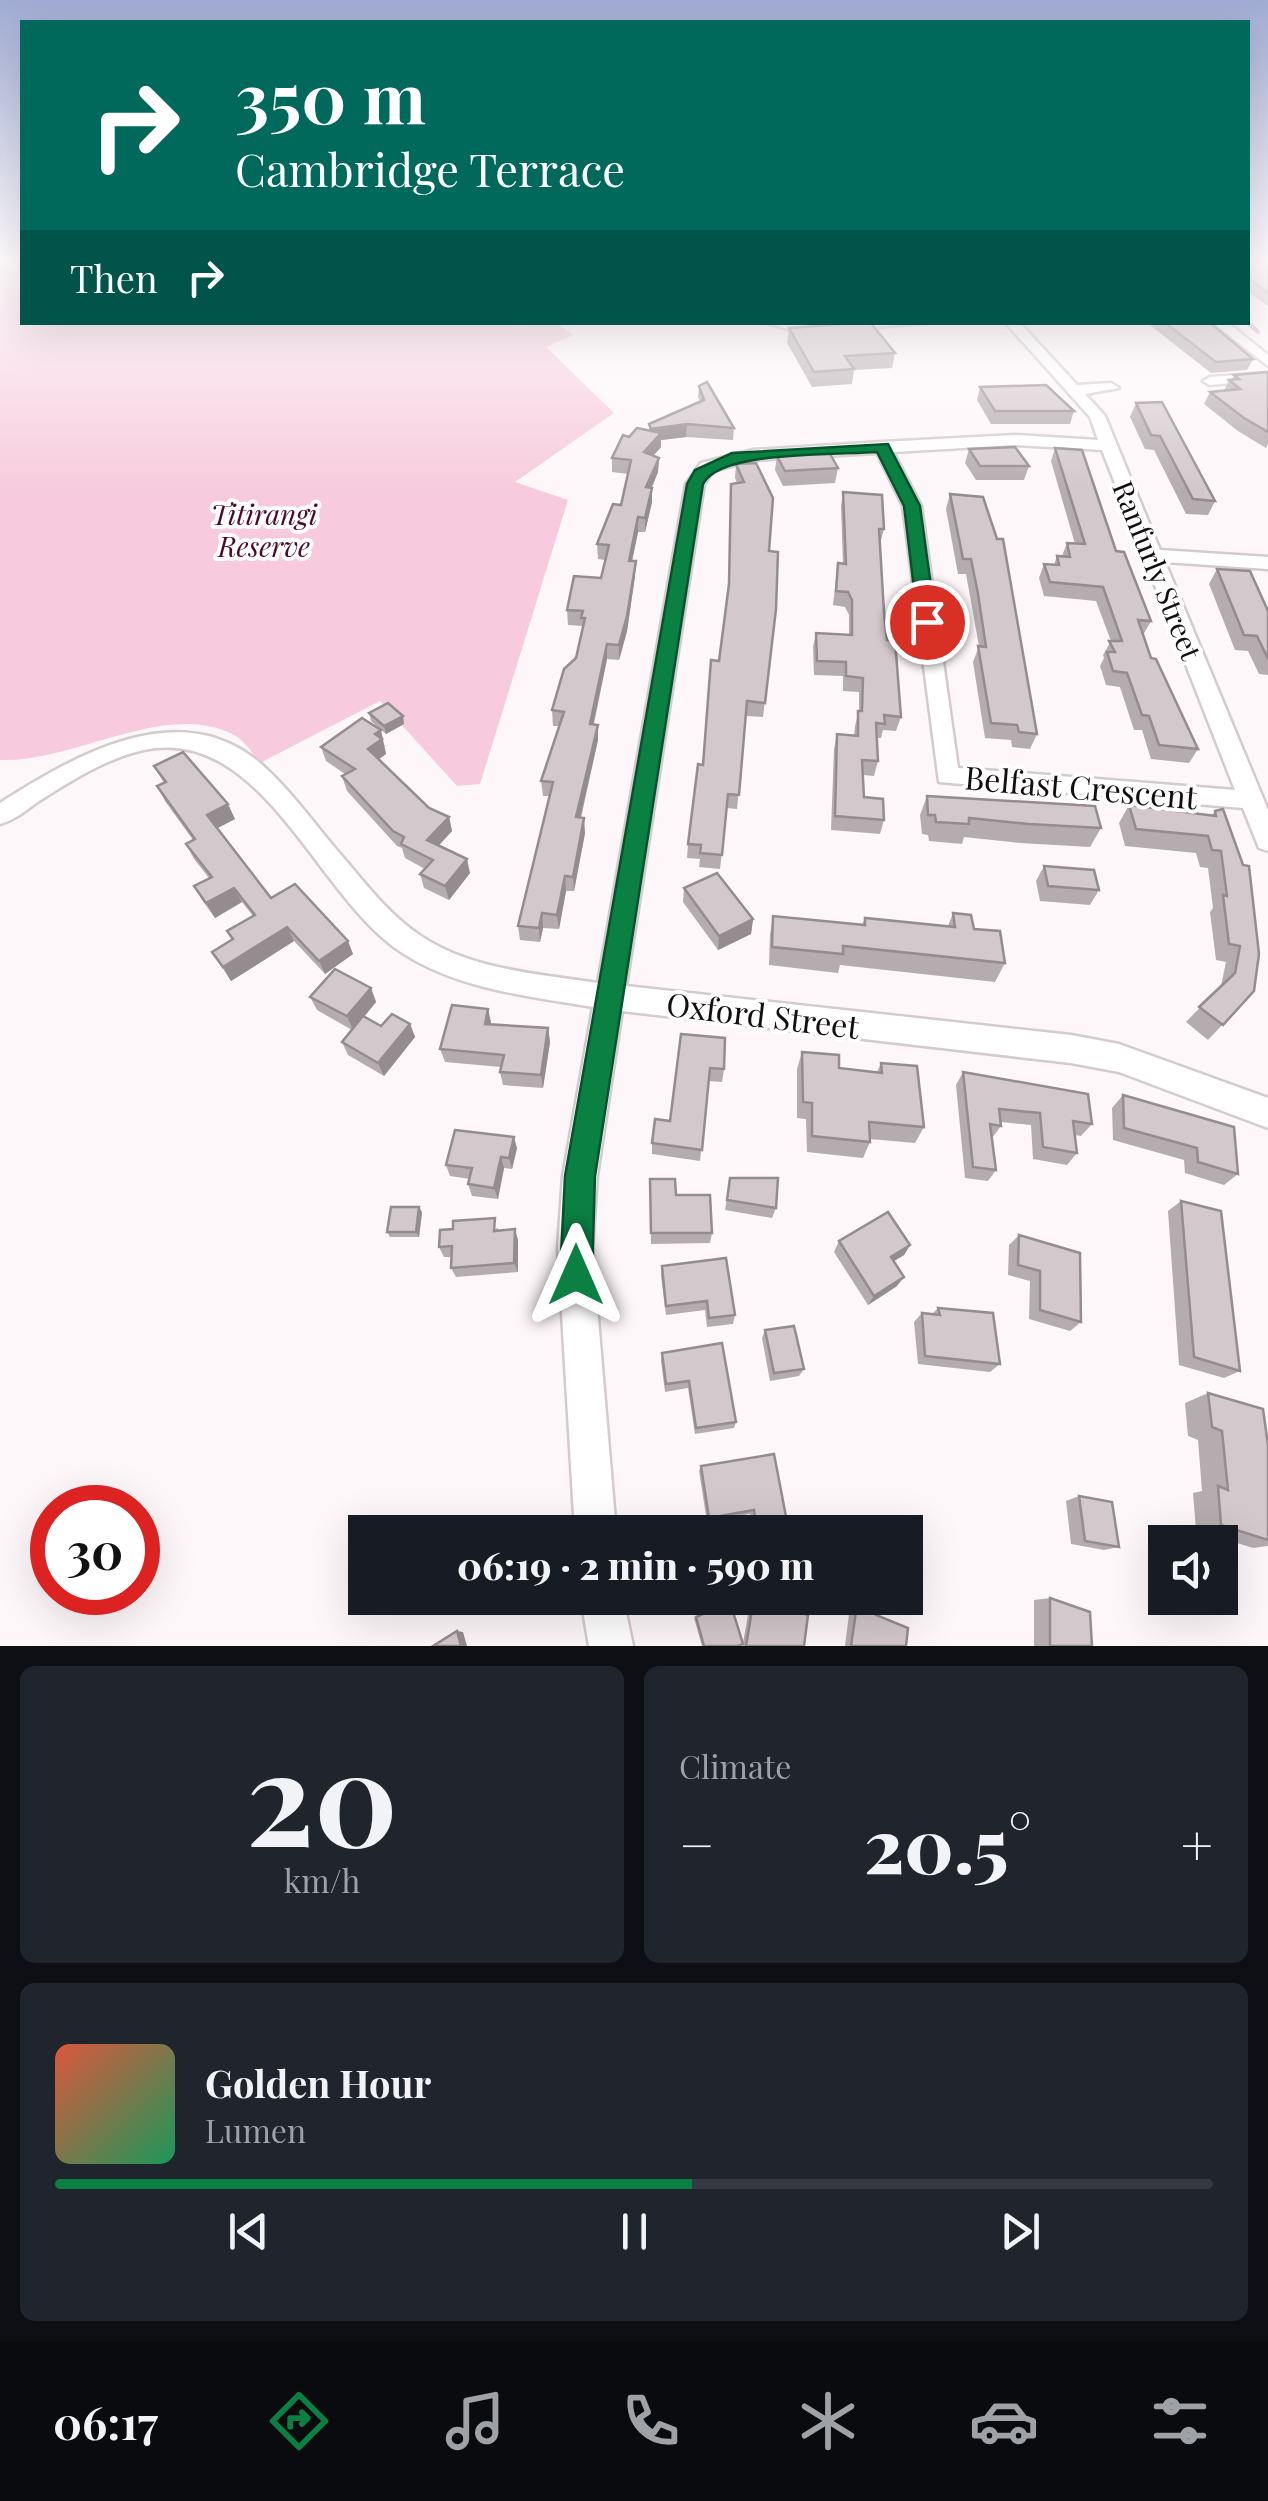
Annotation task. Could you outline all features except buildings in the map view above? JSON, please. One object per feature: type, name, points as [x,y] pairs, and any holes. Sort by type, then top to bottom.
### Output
[{"type":"street","name":"Ranfurly Street","points":[[1027,339],[1097,416],[1268,841]]},
{"type":"street","points":[[1239,339],[1268,362]]},
{"type":"street","points":[[1210,381],[1268,376]]},
{"type":"street","points":[[1076,390],[1111,388]]},
{"type":"street","points":[[594,1515],[575,1247],[580,1176],[695,484],[707,467],[732,458],[1015,440],[1108,445]]},
{"type":"street","name":"Belfast Crescent","points":[[882,448],[912,506],[947,776],[1252,800]]},
{"type":"street","points":[[1152,554],[1268,564]]},
{"type":"street","name":"Oxford Street","points":[[0,815],[90,758],[118,748],[168,739],[210,744],[233,754],[251,769],[384,924],[415,947],[482,976],[610,996],[1071,1049],[1119,1058],[1268,1113]]},
{"type":"street","points":[[605,1615],[611,1646]]},
{"type":"green space","name":"Titirangi Reserve","points":[[0,339],[564,339],[546,347],[614,413],[515,482],[568,500],[480,784],[457,786],[380,701],[260,763],[234,735],[207,726],[179,724],[29,758],[0,760]]},
{"type":"route","points":[[576,1275],[580,1176],[695,484],[700,474],[717,462],[752,454],[882,448],[906,487],[912,506],[927,622]]}]
